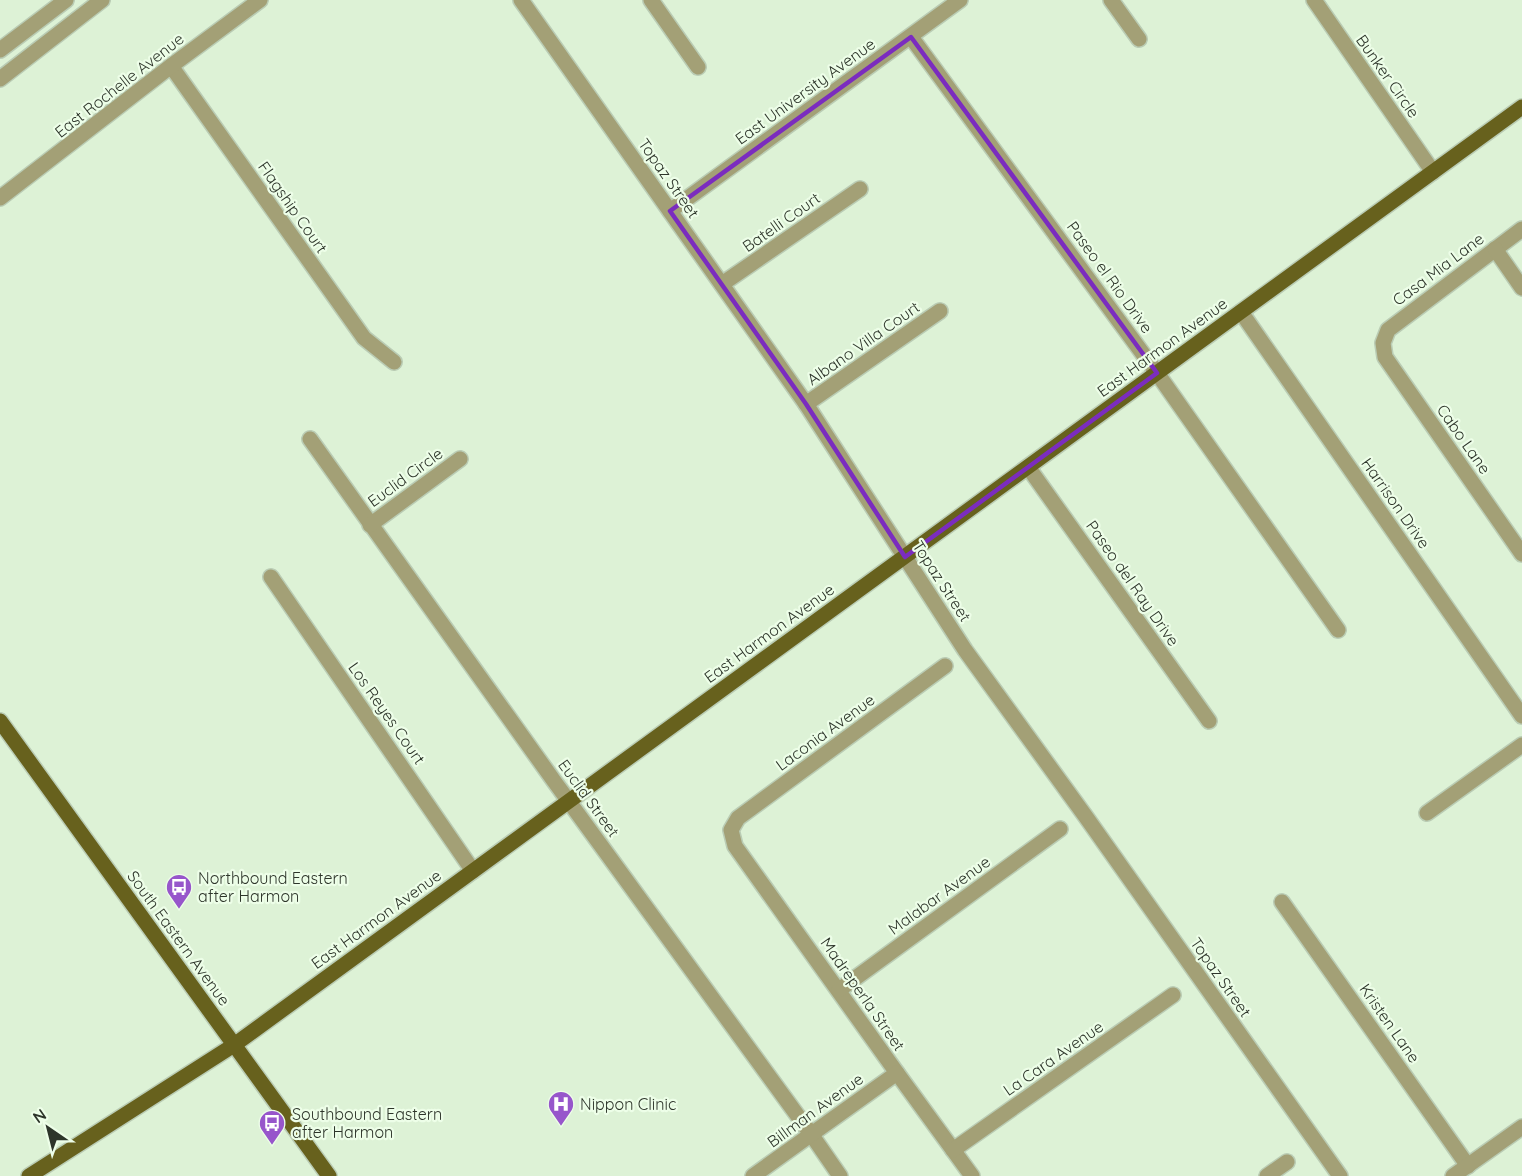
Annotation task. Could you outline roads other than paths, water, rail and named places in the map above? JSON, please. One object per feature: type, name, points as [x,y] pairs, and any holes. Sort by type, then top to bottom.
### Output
[{"type":"main road","name":"East Harmon Avenue","points":[[29,1176],[234,1045],[1522,107]]},
{"type":"main road","name":"South Eastern Avenue","points":[[0,721],[329,1176]]},
{"type":"street","points":[[0,50],[66,0]]},
{"type":"street","points":[[0,79],[102,0]]},
{"type":"street","name":"East Rochelle Avenue","points":[[0,198],[260,0]]},
{"type":"street","name":"Topaz Street","points":[[521,0],[806,404],[965,650],[1340,1176]]},
{"type":"street","points":[[651,0],[698,67]]},
{"type":"street","name":"East University Avenue","points":[[670,211],[960,0]]},
{"type":"street","points":[[1111,0],[1139,39]]},
{"type":"street","name":"Bunker Circle","points":[[1314,0],[1433,172]]},
{"type":"street","name":"Paseo el Rio Drive","points":[[911,37],[1157,373],[1338,630]]},
{"type":"street","name":"Flagship Court","points":[[171,66],[364,338],[394,362]]},
{"type":"street","name":"Batelli Court","points":[[722,285],[860,189]]},
{"type":"street","name":"Casa Mia Lane","points":[[1383,343],[1388,330],[1522,229]]},
{"type":"street","points":[[1495,249],[1522,288]]},
{"type":"street","name":"Albano Villa Court","points":[[806,404],[940,311]]},
{"type":"street","name":"Harrison Drive","points":[[1241,312],[1522,716]]},
{"type":"street","name":"Cabo Lane","points":[[1383,343],[1385,357],[1522,554]]},
{"type":"street","name":"Euclid Street","points":[[310,439],[840,1176]]},
{"type":"street","name":"Euclid Circle","points":[[370,525],[460,459]]},
{"type":"street","name":"Paseo del Ray Drive","points":[[1028,467],[1209,721]]},
{"type":"street","name":"Los Reyes Court","points":[[271,576],[473,871]]},
{"type":"street","name":"Laconia Avenue","points":[[731,830],[738,819],[945,666]]},
{"type":"street","points":[[1427,813],[1522,745]]},
{"type":"street","name":"Malabar Avenue","points":[[839,990],[1060,829]]},
{"type":"street","name":"Madreperla Street","points":[[731,830],[735,846],[972,1176]]},
{"type":"street","name":"Kristen Lane","points":[[1282,902],[1468,1166]]},
{"type":"street","name":"La Cara Avenue","points":[[953,1150],[1173,995]]},
{"type":"street","name":"Billman Avenue","points":[[753,1176],[897,1073]]},
{"type":"street","points":[[1454,1176],[1522,1126]]},
{"type":"street","points":[[1267,1176],[1287,1162]]},
{"type":"place","name":"Northbound Eastern after Harmon","points":[[179,910]]},
{"type":"place","name":"Nippon Clinic","points":[[561,1127]]},
{"type":"place","name":"Southbound Eastern after Harmon","points":[[272,1146]]}]
